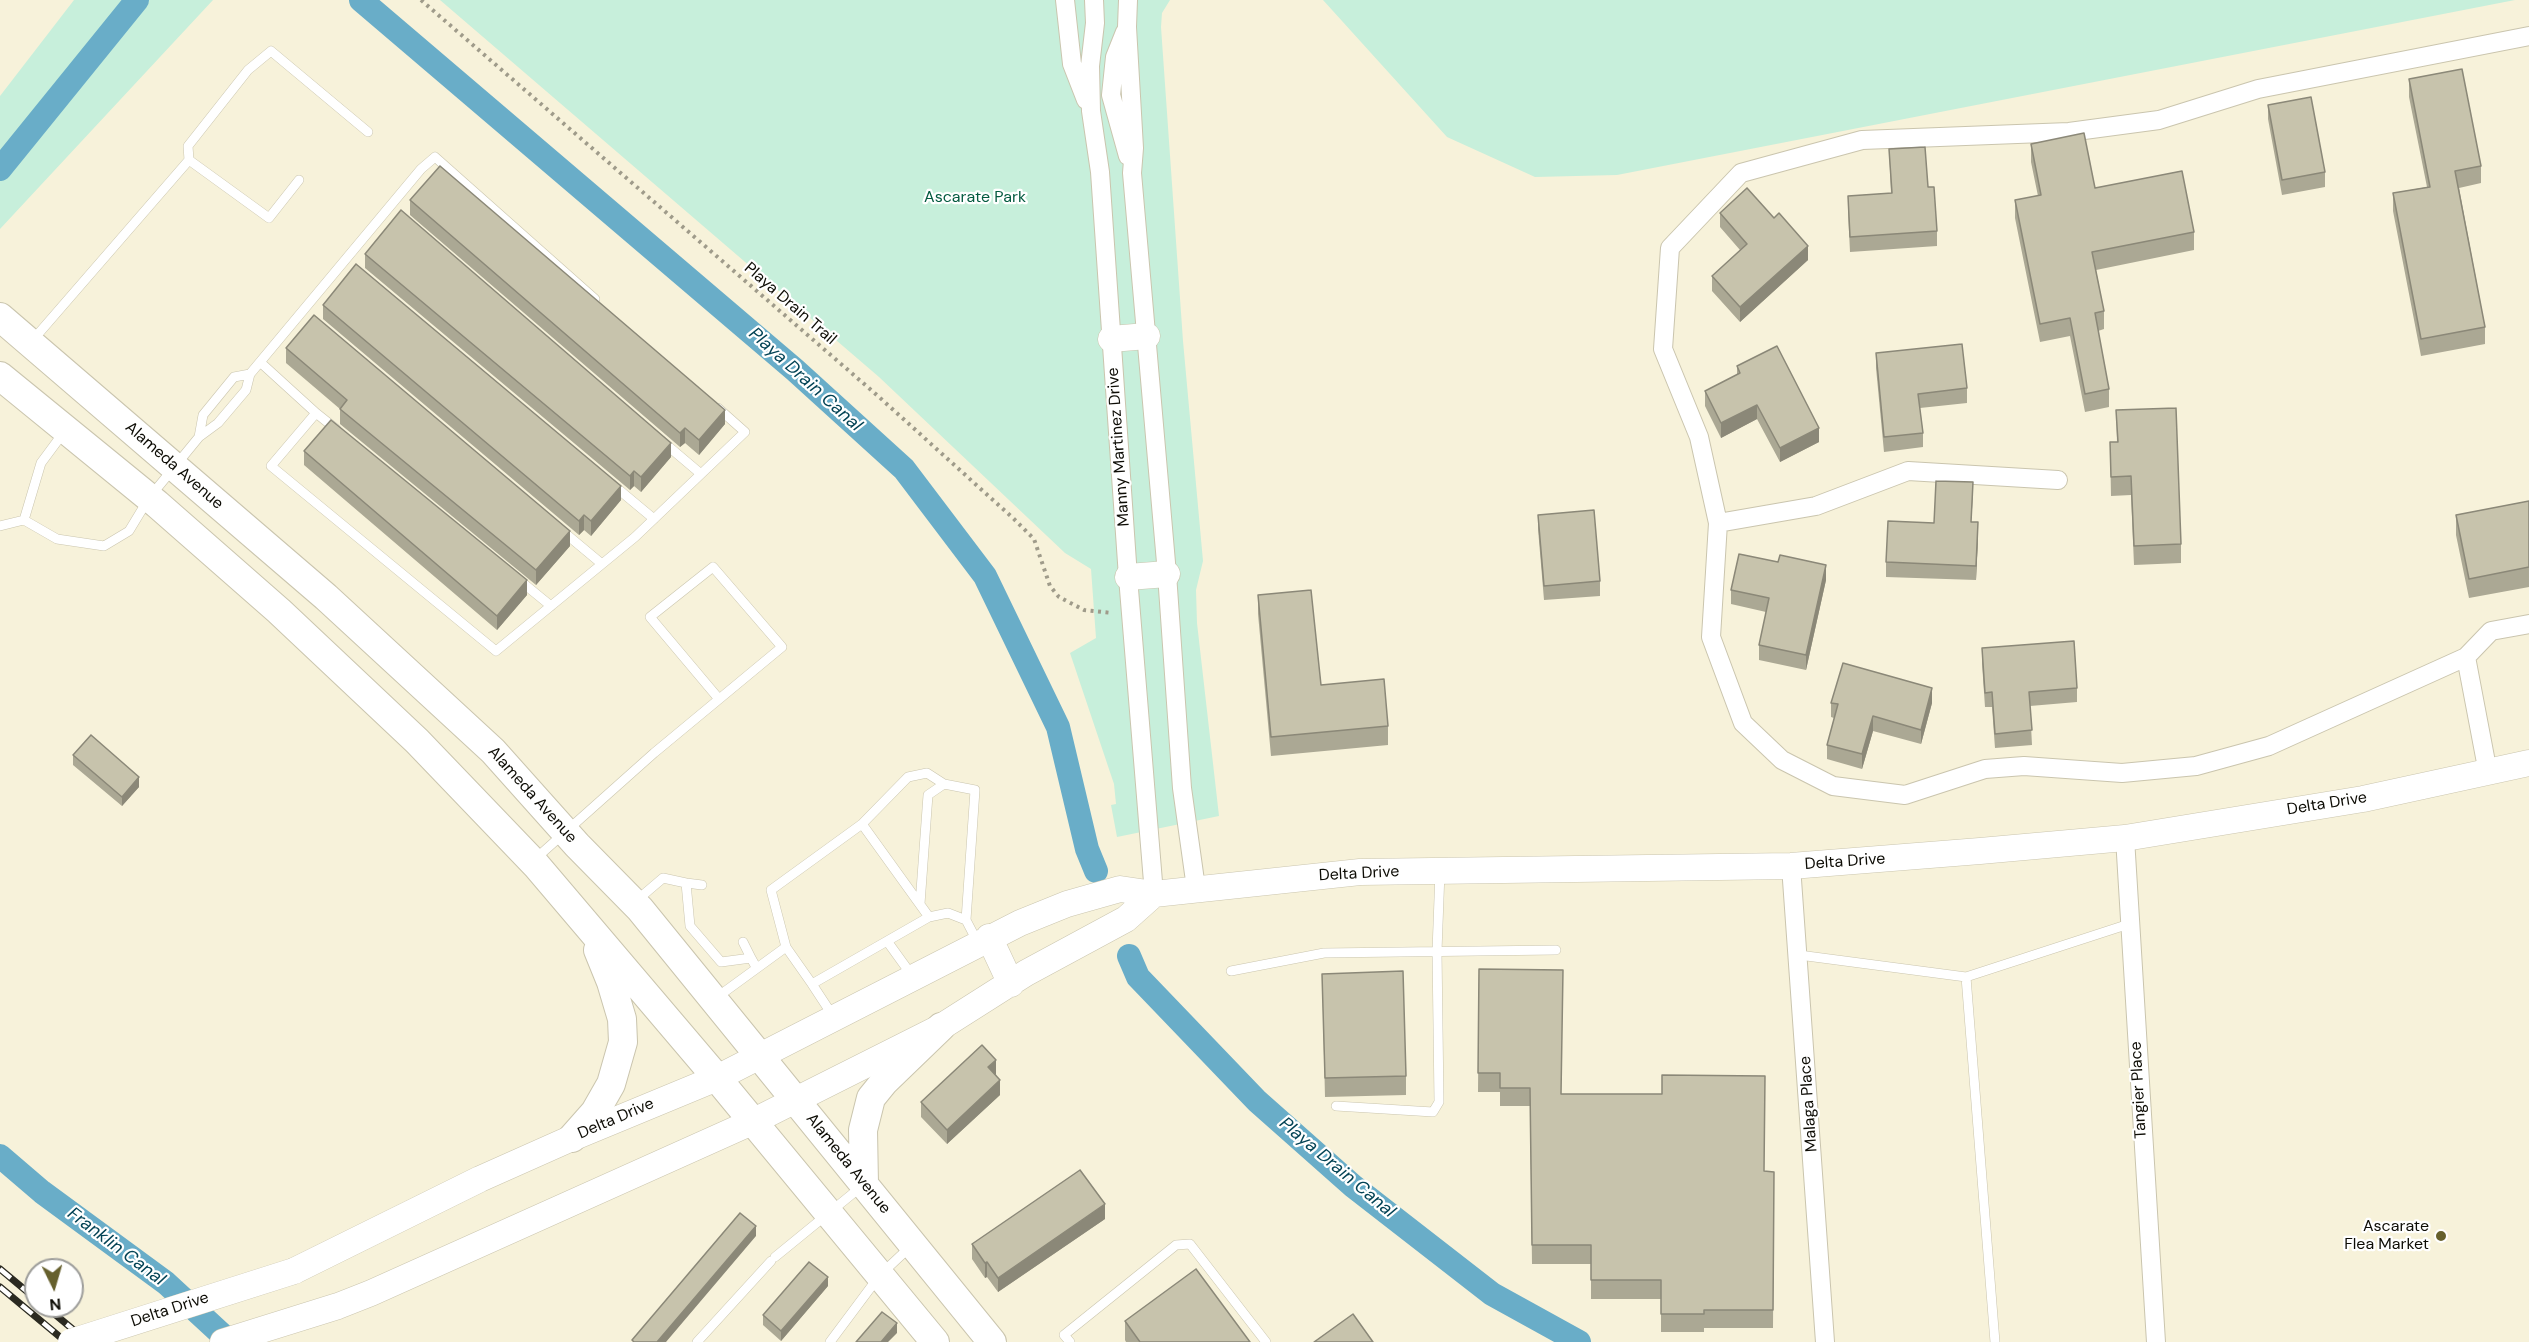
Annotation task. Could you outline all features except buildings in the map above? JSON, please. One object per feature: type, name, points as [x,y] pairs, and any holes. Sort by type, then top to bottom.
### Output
[{"type":"main road","name":"Alameda Avenue","points":[[0,317],[326,597],[493,751],[634,903],[992,1342]]},
{"type":"main road","points":[[1111,339],[1147,336]]},
{"type":"main road","points":[[0,376],[149,498],[279,611],[417,741],[533,862],[717,1078],[935,1342]]},
{"type":"main road","points":[[1128,577],[1167,574]]},
{"type":"main road","name":"Delta Drive","points":[[71,1342],[294,1271],[480,1179],[717,1078],[984,940],[1067,904],[1120,889],[1154,894],[1360,872],[1791,866],[2125,838],[2363,799],[2529,763]]},
{"type":"main road","points":[[223,1342],[338,1306],[752,1122],[941,1027],[1011,984],[1126,919],[1154,894]]},
{"type":"main road","points":[[572,1138],[595,1112],[611,1084],[623,1042],[622,1020],[611,982],[588,926]]},
{"type":"main road","points":[[984,940],[1011,984]]},
{"type":"main road","points":[[864,1185],[863,1130],[871,1098],[884,1082],[941,1027]]},
{"type":"street","points":[[1065,0],[1072,64],[1091,111]]},
{"type":"street","name":"Manny Martinez Drive","points":[[1094,0],[1095,23],[1090,66],[1091,111],[1100,172],[1128,577],[1154,894]]},
{"type":"street","points":[[1128,0],[1127,27],[1134,148],[1132,172],[1167,574],[1182,788],[1196,888]]},
{"type":"street","points":[[1127,27],[1138,0]]},
{"type":"street","points":[[2529,36],[2258,89],[2159,120],[2068,132],[1862,140],[1741,173],[1670,248],[1663,349],[1699,437],[1718,523],[1711,637],[1743,723],[1782,760],[1833,786],[1905,795],[1985,769],[2024,766],[2122,773],[2196,766],[2269,746],[2466,657],[2491,632],[2529,624]]},
{"type":"street","points":[[1718,523],[1816,506],[1908,471],[2058,480]]},
{"type":"street","points":[[2466,657],[2488,773]]},
{"type":"street","name":"Tangier Place","points":[[2125,838],[2156,1342]]},
{"type":"street","name":"Malaga Place","points":[[1791,866],[1825,1342]]},
{"type":"lane","points":[[31,343],[189,160],[188,146],[248,70],[271,51],[368,132]]},
{"type":"lane","points":[[0,526],[24,520],[57,539],[104,546],[129,531],[149,498],[174,467],[199,437],[218,423],[246,390],[250,374],[390,206],[435,157],[603,306]]},
{"type":"lane","points":[[189,160],[269,218],[299,180]]},
{"type":"lane","points":[[390,206],[399,214]]},
{"type":"lane","points":[[345,260],[354,268]]},
{"type":"lane","points":[[303,310],[312,318]]},
{"type":"lane","points":[[260,362],[343,435]]},
{"type":"lane","points":[[199,437],[204,415],[234,377],[250,374]]},
{"type":"lane","points":[[316,413],[271,466],[496,651],[654,519],[745,432],[710,400]]},
{"type":"lane","points":[[24,520],[41,463],[65,430]]},
{"type":"lane","points":[[656,436],[701,474]]},
{"type":"lane","points":[[599,473],[654,519]]},
{"type":"lane","points":[[548,518],[602,564]]},
{"type":"lane","points":[[533,862],[719,699],[782,647],[713,567],[650,617],[719,699]]},
{"type":"lane","points":[[506,569],[551,606]]},
{"type":"lane","points":[[834,1018],[786,947],[766,890],[862,824],[908,777],[927,773],[944,784],[975,790],[966,920]]},
{"type":"lane","points":[[920,904],[928,795],[944,784]]},
{"type":"lane","points":[[862,824],[929,917]]},
{"type":"lane","points":[[1336,1106],[1433,1112],[1439,1102],[1437,951],[1440,872]]},
{"type":"lane","points":[[634,903],[663,878],[702,885]]},
{"type":"lane","points":[[686,883],[690,926],[721,962],[754,962]]},
{"type":"lane","points":[[812,984],[929,917],[948,913],[966,920],[984,940]]},
{"type":"lane","points":[[1799,955],[1966,977],[2129,924]]},
{"type":"lane","points":[[887,941],[913,976]]},
{"type":"lane","points":[[743,942],[754,962]]},
{"type":"lane","points":[[714,1000],[754,962],[786,947]]},
{"type":"lane","points":[[1231,971],[1324,953],[1556,950]]},
{"type":"lane","points":[[1966,977],[1995,1342]]},
{"type":"lane","points":[[696,1342],[773,1259],[864,1185]]},
{"type":"lane","points":[[1070,1342],[1064,1335],[1176,1245],[1190,1244],[1266,1342]]},
{"type":"lane","points":[[830,1342],[879,1275],[913,1245]]},
{"type":"path","name":"Playa Drain Trail","points":[[421,0],[870,388],[1014,519],[1034,539],[1050,586],[1059,597],[1084,610],[1131,613]]},
{"type":"green space","points":[[74,0],[213,0],[0,229],[0,96]]},
{"type":"green space","name":"Ascarate Park","points":[[440,0],[1170,0],[1162,13],[1161,27],[1183,341],[1203,561],[1196,590],[1197,623],[1219,816],[1117,837],[1111,805],[1116,804],[1114,784],[1070,653],[1096,638],[1091,569],[1065,553],[879,377]]},
{"type":"green space","points":[[1323,0],[2515,0],[1617,175],[1535,177],[1447,137]]},
{"type":"waterway","points":[[0,169],[137,0]]},
{"type":"waterway","name":"Playa Drain Canal","points":[[361,0],[795,370],[904,469],[985,576],[1058,727],[1087,849],[1096,871]]},
{"type":"waterway","name":"Playa Drain Canal","points":[[1129,956],[1138,977],[1257,1101],[1353,1186],[1492,1294],[1579,1342]]},
{"type":"waterway","name":"Franklin Canal","points":[[0,1156],[42,1192],[166,1283],[230,1342]]},
{"type":"railway","points":[[0,1269],[24,1289]]},
{"type":"railway","points":[[0,1287],[66,1342]]},
{"type":"railway","points":[[59,1318],[88,1342]]},
{"type":"place","name":"Ascarate Flea Market","points":[[2441,1236]]}]
